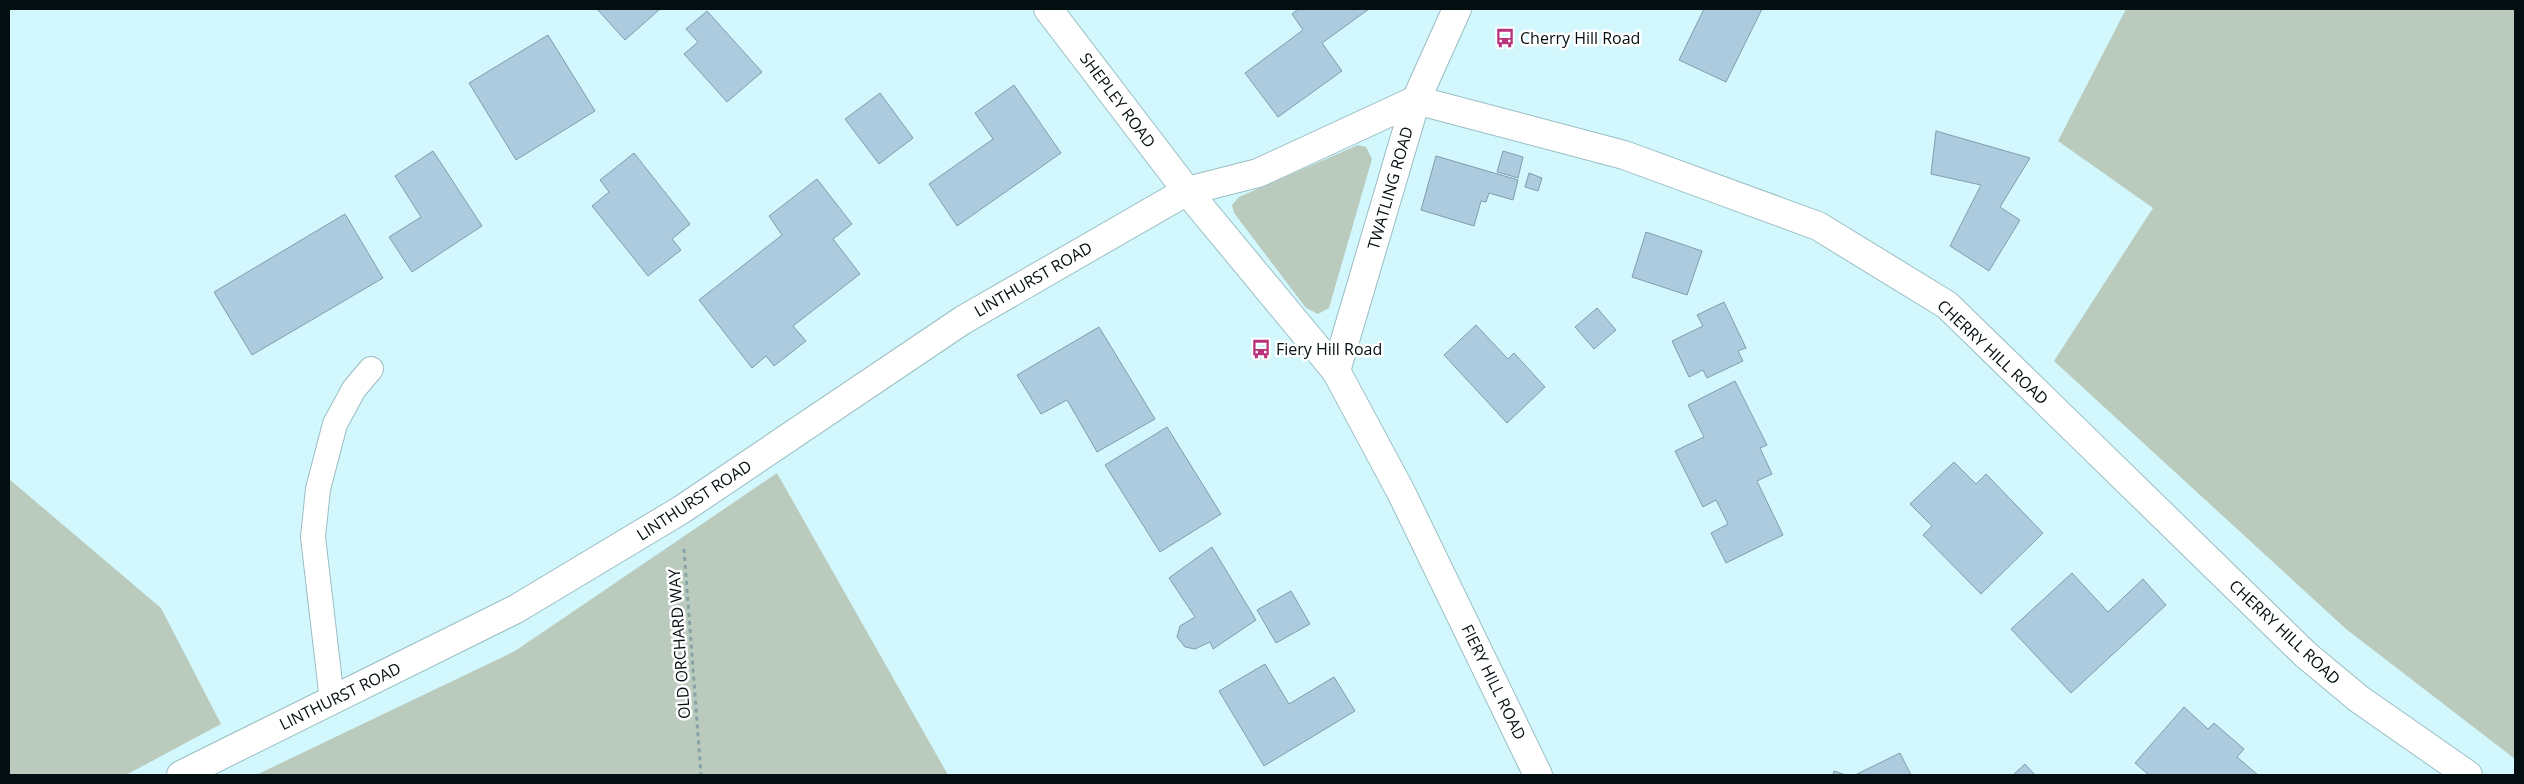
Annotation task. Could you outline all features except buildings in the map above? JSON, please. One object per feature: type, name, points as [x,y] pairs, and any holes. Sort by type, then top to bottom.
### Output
[{"type":"street","name":"SHEPLEY ROAD","points":[[1048,9],[1188,191]]},
{"type":"street","name":"TWATLING ROAD","points":[[1336,371],[1416,100],[1457,9]]},
{"type":"street","name":"LINTHURST ROAD","points":[[181,775],[516,609],[681,510],[963,320],[1188,191],[1258,173],[1416,100]]},
{"type":"street","name":"CHERRY HILL ROAD","points":[[1416,100],[1624,155],[1818,226],[1947,305],[2306,655],[2359,699],[2468,775]]},
{"type":"street","name":"FIERY HILL ROAD","points":[[1188,191],[1336,371],[1401,492],[1538,775]]},
{"type":"lane","points":[[332,700],[313,537],[318,488],[335,424],[354,389],[371,369]]},
{"type":"path","name":"OLD ORCHARD WAY","points":[[681,510],[701,775]]},
{"type":"green space","points":[[2126,9],[2515,9],[2515,759],[2346,629],[2054,361],[2153,208],[2058,141]]},
{"type":"green space","points":[[1358,145],[1366,147],[1372,159],[1329,308],[1318,314],[1306,308],[1234,213],[1232,205],[1239,197]]},
{"type":"green space","points":[[777,473],[948,775],[256,775],[515,651]]},
{"type":"green space","points":[[9,479],[161,608],[221,724],[126,775],[9,775]]},
{"type":"place","name":"Cherry Hill Road","points":[[1505,38]]},
{"type":"place","name":"Fiery Hill Road","points":[[1261,349]]}]
